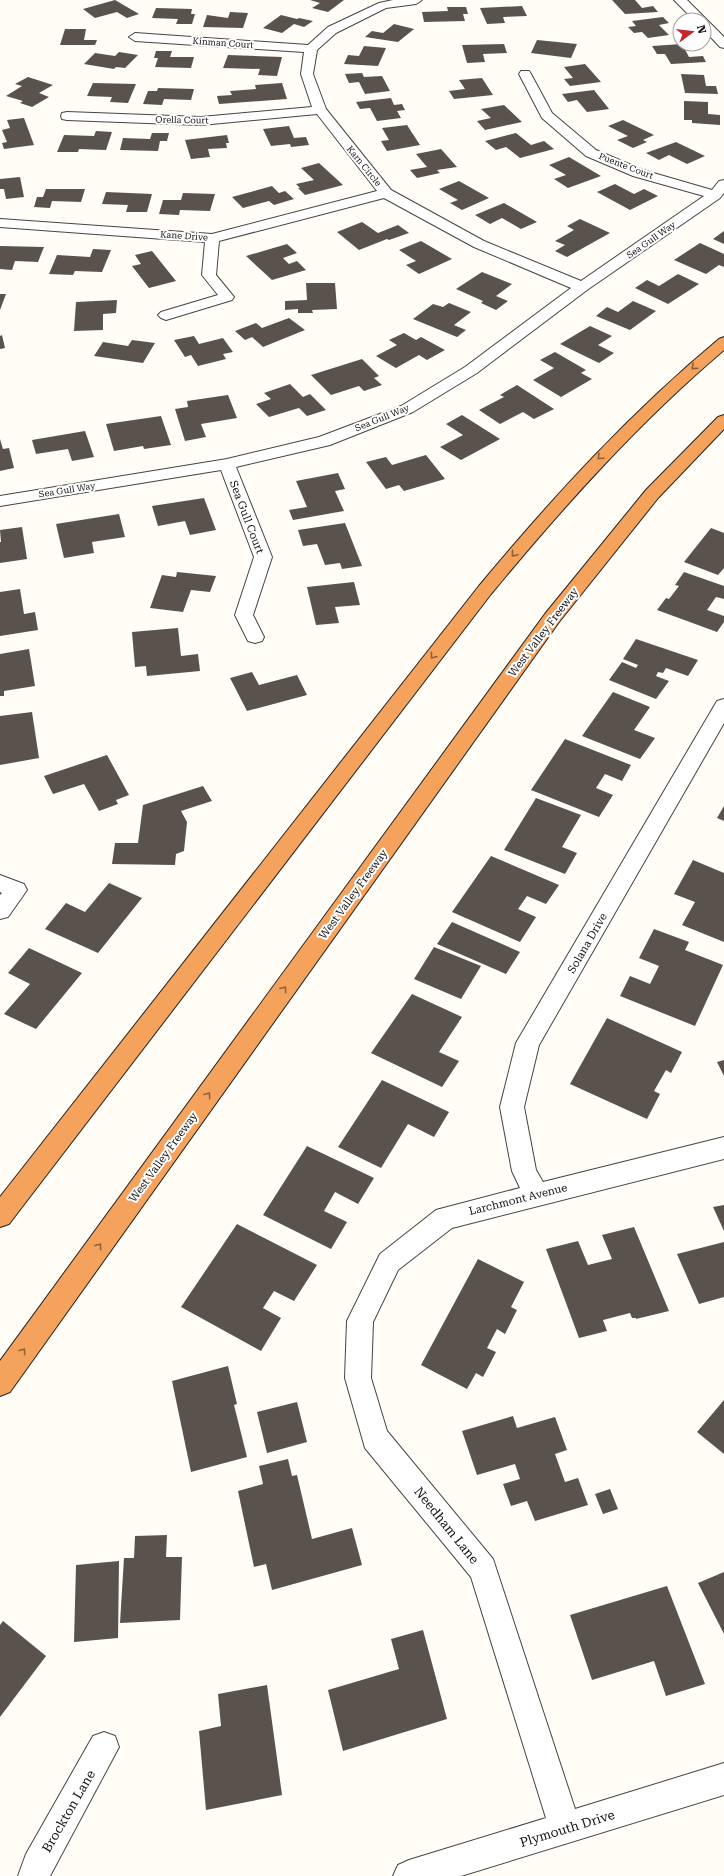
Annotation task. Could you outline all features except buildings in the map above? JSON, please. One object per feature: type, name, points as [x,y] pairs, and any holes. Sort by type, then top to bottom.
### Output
[{"type":"highway","points":[[0,1216],[503,567],[557,504],[625,432],[697,364],[724,342]]},
{"type":"highway","name":"West Valley Freeway","points":[[0,1383],[552,618],[652,494],[724,420]]},
{"type":"street","points":[[311,49],[332,30],[378,3],[416,0]]},
{"type":"street","points":[[680,0],[693,12]]},
{"type":"street","points":[[712,31],[724,44]]},
{"type":"street","name":"Kinman Court","points":[[135,37],[311,49]]},
{"type":"street","name":"Karn Circle","points":[[311,49],[307,74],[320,110],[386,194],[479,244],[582,287]]},
{"type":"street","name":"Puente Court","points":[[524,74],[547,115],[591,153],[638,173],[720,190]]},
{"type":"street","name":"Orella Court","points":[[67,116],[201,121],[320,110]]},
{"type":"street","name":"Sea Gull Way","points":[[0,501],[227,464],[324,441],[407,409],[471,370],[582,287],[720,190]]},
{"type":"street","name":"Kane Drive","points":[[0,223],[212,238],[386,194]]},
{"type":"street","points":[[166,315],[227,297],[209,275],[212,238]]},
{"type":"street","name":"Sea Gull Court","points":[[227,464],[263,557],[244,615],[255,637]]},
{"type":"street","name":"Solana Drive","points":[[536,1194],[524,1171],[512,1107],[528,1043],[724,706]]},
{"type":"street","points":[[0,882],[16,890],[0,911]]},
{"type":"street","name":"Larchmont Avenue","points":[[360,1321],[389,1262],[445,1218],[724,1148]]},
{"type":"street","name":"Needham Lane","points":[[360,1321],[358,1378],[375,1438],[483,1569],[565,1829]]},
{"type":"street","name":"Brockton Lane","points":[[34,1876],[37,1865],[104,1747]]},
{"type":"street","name":"Plymouth Drive","points":[[409,1876],[724,1779]]}]
